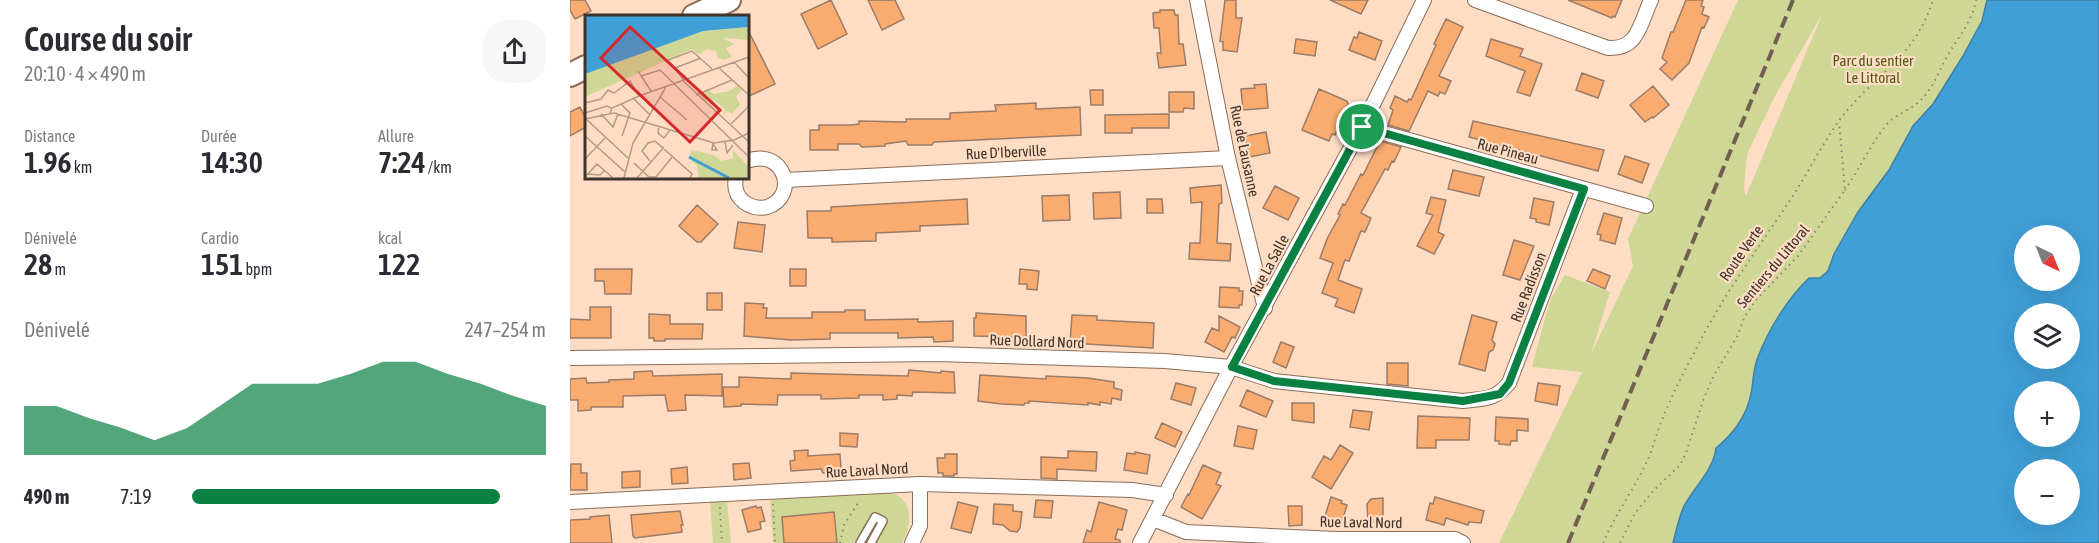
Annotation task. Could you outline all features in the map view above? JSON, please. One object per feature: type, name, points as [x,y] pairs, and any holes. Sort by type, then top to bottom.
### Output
[{"type":"main road","points":[[696,15],[729,0]]},
{"type":"main road","points":[[570,75],[585,68]]},
{"type":"street","name":"Rue de Lausanne","points":[[1197,0],[1228,158],[1265,308]]},
{"type":"street","name":"Rue La Salle","points":[[1140,543],[1362,127],[1424,0]]},
{"type":"street","points":[[1475,0],[1608,48],[1621,49],[1632,42],[1651,0]]},
{"type":"street","name":"Rue Pineau","points":[[1362,127],[1646,206]]},
{"type":"street","points":[[736,178],[736,190],[740,198],[753,207],[761,208],[776,202],[785,188],[785,180],[778,165],[763,158],[748,161]]},
{"type":"street","name":"Rue D'Iberville","points":[[785,180],[1228,158]]},
{"type":"street","name":"Rue Radisson","points":[[1500,394],[1509,383],[1584,189]]},
{"type":"street","name":"Rue Dollard Nord","points":[[570,358],[938,354],[1165,361],[1232,367],[1274,381],[1463,401],[1500,394]]},
{"type":"street","points":[[912,543],[920,526],[920,484]]},
{"type":"street","name":"Rue Laval Nord","points":[[570,502],[920,484],[1132,490],[1166,495]]},
{"type":"street","name":"Rue Laval Nord","points":[[1153,519],[1186,532],[1336,541],[1455,539],[1463,543]]},
{"type":"lane","points":[[860,543],[874,517],[883,521],[872,543]]},
{"type":"path","name":"Route Verte","points":[[1603,543],[1649,457],[1668,404],[1727,292],[1796,191],[1839,120],[1906,51],[1925,23],[1933,0]]},
{"type":"path","name":"Sentiers du Littoral","points":[[1620,543],[1635,513],[1653,491],[1680,465],[1714,375],[1737,337],[1745,316],[1756,300],[1798,256],[1845,190],[1887,124],[1901,112],[1913,107],[1927,93],[1949,51],[1964,31],[1974,11],[1976,0]]},
{"type":"path","points":[[1839,120],[1845,190]]},
{"type":"path","points":[[840,543],[849,516],[873,486]]},
{"type":"path","points":[[772,491],[775,543]]},
{"type":"path","points":[[719,494],[723,543]]},
{"type":"green space","name":"Parc du sentier Le Littoral","points":[[1738,0],[2099,0],[2099,543],[1499,543],[1582,372],[1532,367],[1552,297],[1565,275],[1610,292],[1591,354],[1633,266],[1628,239]],"holes":[[[1821,16],[1746,196],[1744,189],[1747,154],[1775,96]]]},
{"type":"green space","points":[[893,493],[905,502],[908,508],[908,529],[902,543],[773,543],[770,498]]},
{"type":"green space","points":[[727,501],[731,543],[713,543],[710,502]]},
{"type":"water","points":[[1987,0],[2099,0],[2099,543],[1673,543],[1684,506],[1711,464],[1716,448],[1732,432],[1745,412],[1756,362],[1773,325],[1793,295],[1809,278],[1820,278],[1828,271],[1834,254],[1858,212],[1889,170],[1913,126],[1933,104],[1982,21]]},
{"type":"building","points":[[570,0],[585,0],[591,11],[575,19],[570,10]]},
{"type":"building","points":[[831,0],[847,34],[818,49],[801,14]]},
{"type":"building","points":[[868,0],[895,0],[904,19],[882,30]]},
{"type":"building","points":[[1225,0],[1236,0],[1236,18],[1242,18],[1237,52],[1223,50],[1223,42],[1220,41]]},
{"type":"building","points":[[1330,0],[1368,0],[1361,14]]},
{"type":"building","points":[[1568,0],[1622,0],[1615,17],[1612,18]]},
{"type":"building","points":[[1686,0],[1703,0],[1702,14],[1709,17],[1704,28],[1702,27],[1689,63],[1672,80],[1660,69],[1667,62],[1662,58]]},
{"type":"building","points":[[1160,10],[1174,10],[1175,15],[1178,15],[1179,44],[1183,44],[1186,65],[1159,68],[1157,53],[1161,53],[1159,28],[1154,28],[1153,13],[1160,12]]},
{"type":"building","points":[[1446,19],[1463,27],[1439,76],[1451,81],[1445,94],[1440,92],[1438,96],[1428,91],[1409,131],[1388,125],[1393,110],[1390,108],[1395,96],[1407,102],[1411,100]]},
{"type":"building","points":[[748,30],[775,84],[748,97]]},
{"type":"building","points":[[1359,32],[1382,41],[1375,60],[1349,50],[1354,37],[1357,38]]},
{"type":"building","points":[[1296,39],[1317,42],[1315,56],[1294,53]]},
{"type":"building","points":[[1491,39],[1523,49],[1520,56],[1542,64],[1530,96],[1517,92],[1525,71],[1486,56]]},
{"type":"building","points":[[1582,73],[1604,81],[1598,98],[1576,90]]},
{"type":"building","points":[[1266,84],[1268,108],[1243,110],[1241,89]]},
{"type":"building","points":[[1653,86],[1669,105],[1645,122],[1630,105]]},
{"type":"building","points":[[1319,89],[1347,101],[1348,104],[1335,135],[1332,134],[1329,141],[1302,130]]},
{"type":"building","points":[[1090,90],[1103,90],[1103,105],[1091,105]]},
{"type":"building","points":[[1169,92],[1194,92],[1194,109],[1184,108],[1183,112],[1169,112]]},
{"type":"building","points":[[1036,103],[1036,109],[1080,107],[1081,135],[934,142],[932,145],[908,145],[906,141],[885,144],[885,146],[862,147],[859,144],[838,144],[838,150],[810,150],[810,130],[819,130],[819,125],[851,125],[859,124],[859,121],[906,122],[906,119],[950,119],[950,113],[996,111],[995,105]]},
{"type":"building","points":[[580,107],[585,117],[585,128],[570,136],[570,112]]},
{"type":"building","points":[[1169,114],[1169,128],[1132,128],[1132,133],[1105,133],[1105,115]]},
{"type":"building","points":[[1473,121],[1604,150],[1598,171],[1469,137]]},
{"type":"building","points":[[1266,132],[1270,153],[1249,157],[1245,136]]},
{"type":"building","points":[[1380,141],[1401,147],[1394,162],[1392,161],[1388,170],[1385,169],[1361,213],[1371,218],[1365,232],[1361,231],[1349,261],[1345,260],[1338,280],[1362,289],[1354,313],[1335,306],[1338,299],[1322,293],[1333,263],[1320,258],[1343,204],[1345,205],[1361,174],[1363,175]]},
{"type":"building","points":[[1625,156],[1649,164],[1642,183],[1618,174]]},
{"type":"building","points":[[1453,170],[1484,177],[1479,196],[1448,189]]},
{"type":"building","points":[[1221,185],[1222,203],[1219,204],[1217,243],[1231,244],[1230,261],[1189,259],[1190,243],[1200,243],[1202,202],[1191,203],[1190,188]]},
{"type":"building","points":[[1275,186],[1299,198],[1288,220],[1263,208]]},
{"type":"building","points":[[1120,192],[1121,218],[1094,219],[1093,193]]},
{"type":"building","points":[[1069,195],[1070,220],[1043,221],[1042,196]]},
{"type":"building","points":[[1431,197],[1446,200],[1438,232],[1444,235],[1434,254],[1417,246],[1433,215],[1426,213]]},
{"type":"building","points":[[1534,198],[1554,202],[1549,225],[1530,218]]},
{"type":"building","points":[[967,199],[968,224],[920,226],[920,231],[876,233],[876,241],[832,242],[832,238],[808,238],[807,211],[831,211],[831,207]]},
{"type":"building","points":[[1147,199],[1162,199],[1163,213],[1147,213]]},
{"type":"building","points":[[697,205],[718,224],[701,242],[697,242],[679,226]]},
{"type":"building","points":[[1604,213],[1622,218],[1615,244],[1600,240],[1601,235],[1597,234]]},
{"type":"building","points":[[738,222],[765,225],[762,252],[734,248]]},
{"type":"building","points":[[1514,240],[1534,246],[1520,280],[1503,275]]},
{"type":"building","points":[[595,269],[632,269],[631,294],[605,294],[604,281],[595,281]]},
{"type":"building","points":[[790,269],[806,269],[806,286],[790,286]]},
{"type":"building","points":[[1020,269],[1039,271],[1037,290],[1027,289],[1027,284],[1019,284]]},
{"type":"building","points":[[1593,269],[1610,276],[1605,289],[1587,281]]},
{"type":"building","points":[[1220,287],[1239,288],[1239,291],[1243,291],[1242,305],[1239,305],[1239,308],[1219,307]]},
{"type":"building","points":[[707,293],[722,293],[722,310],[707,310]]},
{"type":"building","points":[[745,303],[764,304],[763,308],[767,308],[766,318],[812,318],[812,312],[865,310],[865,320],[953,321],[953,341],[934,342],[933,337],[898,338],[898,333],[830,333],[830,339],[790,340],[744,336]]},
{"type":"building","points":[[590,307],[611,307],[611,338],[570,338],[570,319],[590,320]]},
{"type":"building","points":[[976,313],[1026,316],[1026,338],[1023,338],[1023,341],[1012,340],[1012,337],[974,336]]},
{"type":"building","points":[[649,314],[670,315],[670,324],[703,324],[702,339],[654,341],[654,338],[649,338]]},
{"type":"building","points":[[1072,315],[1097,316],[1097,320],[1154,323],[1153,348],[1070,343]]},
{"type":"building","points":[[1472,315],[1497,322],[1492,340],[1495,344],[1493,350],[1489,352],[1485,371],[1459,364]]},
{"type":"building","points":[[1219,316],[1240,327],[1224,352],[1205,342],[1212,328],[1219,331]]},
{"type":"building","points":[[1281,342],[1294,347],[1286,368],[1273,362]]},
{"type":"building","points":[[1387,363],[1408,363],[1408,386],[1387,384]]},
{"type":"building","points":[[909,370],[954,372],[955,393],[913,392],[912,396],[897,395],[897,399],[883,400],[883,395],[821,399],[821,395],[778,395],[777,405],[741,404],[741,406],[724,407],[723,387],[739,387],[739,377],[791,379],[791,373],[908,376]]},
{"type":"building","points":[[652,371],[653,376],[722,374],[722,396],[685,395],[686,410],[668,411],[665,395],[623,396],[623,407],[591,407],[591,410],[578,411],[578,400],[570,400],[570,379],[586,378],[587,383],[609,382],[609,380],[634,379],[634,372]]},
{"type":"building","points":[[980,375],[1046,379],[1046,376],[1088,378],[1114,382],[1114,388],[1122,390],[1121,400],[1112,398],[1111,404],[1100,402],[1100,405],[1029,401],[1024,405],[978,401]]},
{"type":"building","points":[[1176,383],[1196,388],[1191,405],[1171,399]]},
{"type":"building","points":[[1538,383],[1560,386],[1557,405],[1535,401]]},
{"type":"building","points":[[1247,390],[1273,401],[1266,417],[1240,406]]},
{"type":"building","points":[[1292,403],[1314,403],[1314,423],[1292,420]]},
{"type":"building","points":[[1353,410],[1372,412],[1369,430],[1350,427]]},
{"type":"building","points":[[1418,416],[1470,418],[1469,440],[1436,440],[1436,448],[1417,448]]},
{"type":"building","points":[[1496,417],[1528,419],[1528,431],[1517,430],[1517,441],[1511,441],[1510,445],[1499,444],[1499,441],[1495,441]]},
{"type":"building","points":[[1162,423],[1182,432],[1175,447],[1155,438]]},
{"type":"building","points":[[1238,426],[1257,430],[1253,449],[1234,446]]},
{"type":"building","points":[[840,433],[858,434],[857,447],[840,446]]},
{"type":"building","points":[[1340,445],[1353,453],[1331,489],[1312,477],[1324,456],[1331,460]]},
{"type":"building","points":[[808,450],[808,456],[840,454],[841,468],[833,470],[834,472],[823,473],[821,469],[791,471],[790,461],[795,460],[794,451]]},
{"type":"building","points":[[1068,451],[1097,452],[1096,471],[1057,469],[1057,479],[1041,478],[1041,457],[1068,458]]},
{"type":"building","points":[[1135,452],[1150,455],[1147,474],[1124,470],[1127,453],[1135,454]]},
{"type":"building","points":[[945,454],[957,454],[957,474],[954,476],[943,476],[943,473],[938,473],[937,458],[945,458]]},
{"type":"building","points":[[749,463],[751,478],[734,480],[733,464]]},
{"type":"building","points":[[571,464],[581,464],[581,473],[587,473],[587,490],[570,490]]},
{"type":"building","points":[[1203,465],[1221,473],[1216,484],[1221,486],[1202,519],[1181,507]]},
{"type":"building","points":[[687,467],[688,483],[672,484],[671,469]]},
{"type":"building","points":[[640,471],[640,487],[622,488],[622,472]]},
{"type":"building","points":[[1331,497],[1347,505],[1342,522],[1326,520],[1325,516]]},
{"type":"building","points":[[1435,497],[1484,511],[1481,523],[1469,522],[1468,525],[1446,518],[1444,525],[1426,520],[1430,503],[1433,504]]},
{"type":"building","points":[[1383,498],[1383,521],[1368,522],[1367,504],[1371,499]]},
{"type":"building","points":[[1036,500],[1053,501],[1051,518],[1034,517]]},
{"type":"building","points":[[958,502],[978,507],[971,533],[951,528]]},
{"type":"building","points":[[1099,502],[1127,510],[1122,530],[1118,529],[1115,539],[1120,540],[1120,543],[1083,543],[1087,530],[1091,532]]},
{"type":"building","points":[[994,504],[1013,505],[1013,511],[1022,512],[1020,528],[1017,532],[1010,531],[1003,525],[993,524]]},
{"type":"building","points":[[1288,506],[1302,506],[1302,525],[1289,526]]},
{"type":"building","points":[[761,507],[765,521],[760,522],[761,529],[748,532],[742,510]]},
{"type":"building","points":[[680,511],[682,532],[635,538],[633,536],[631,515]]},
{"type":"building","points":[[834,512],[837,543],[784,543],[782,517]]},
{"type":"building","points":[[609,515],[612,543],[570,543],[570,520]]},
{"type":"railway","points":[[1568,543],[1793,0]]},
{"type":"route","points":[[1362,127],[1584,189],[1509,383],[1500,394],[1463,401],[1274,381],[1232,367],[1362,127]]}]
